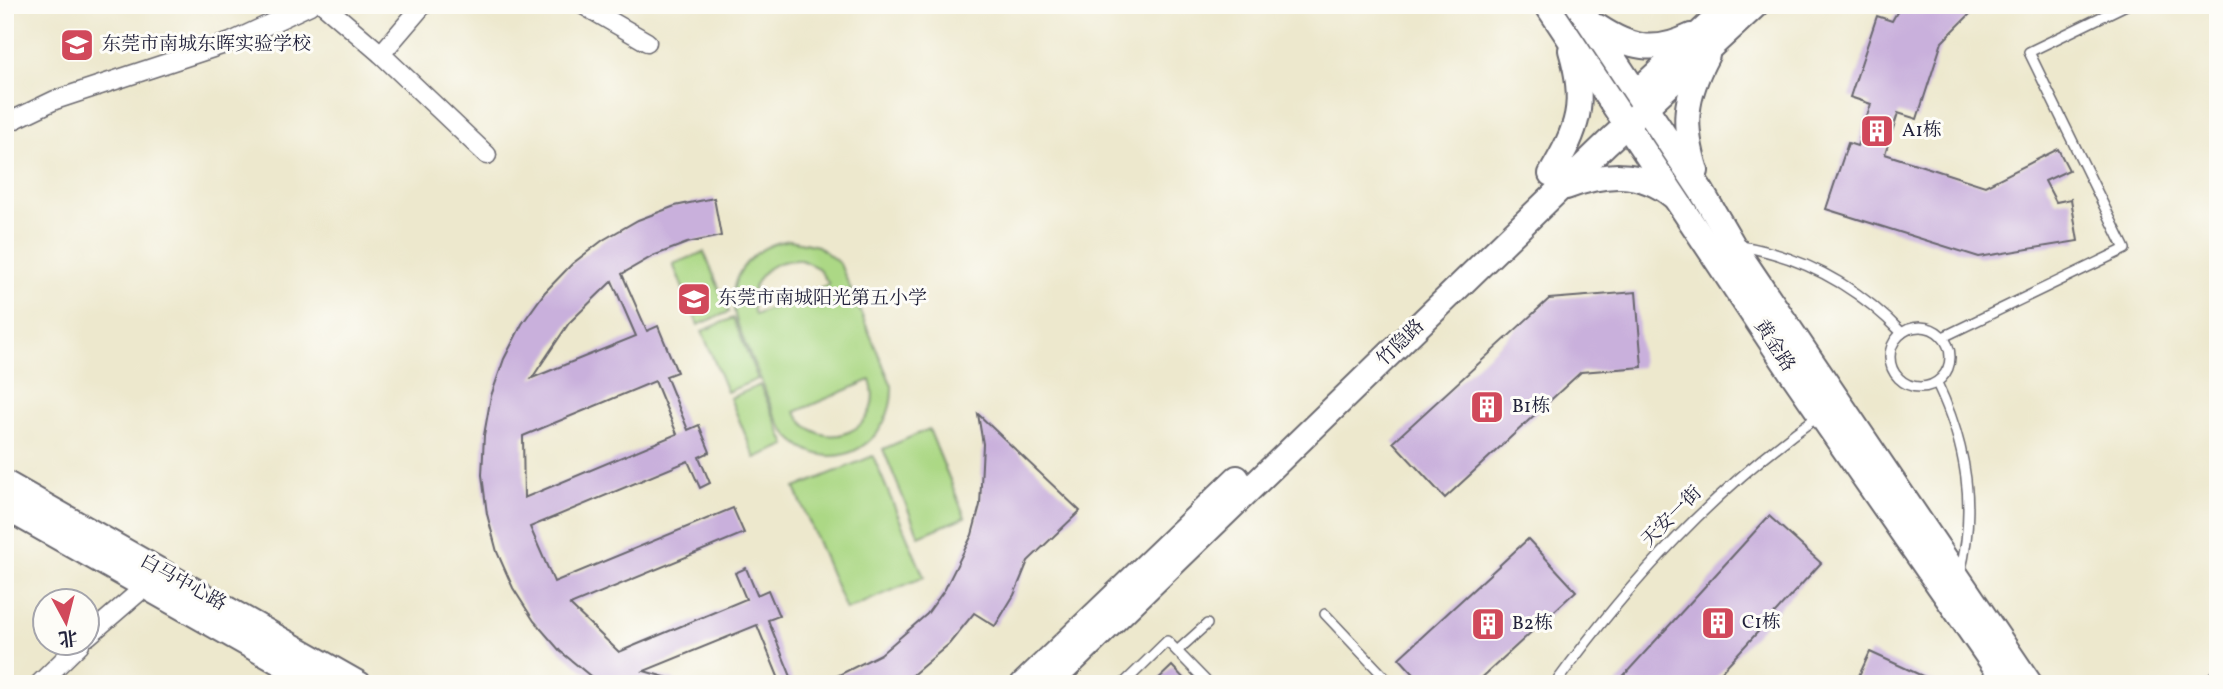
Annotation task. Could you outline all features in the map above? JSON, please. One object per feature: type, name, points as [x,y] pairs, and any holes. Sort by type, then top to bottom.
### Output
[{"type":"street","points":[[5,124],[55,100],[231,42],[310,5]]},
{"type":"street","points":[[324,5],[381,54],[487,155]]},
{"type":"street","points":[[381,54],[423,5]]},
{"type":"street","points":[[583,5],[647,42]]},
{"type":"street","name":"黄金路","points":[[1547,5],[1679,201],[1958,581],[2030,684]]},
{"type":"street","name":"竹隐路","points":[[1708,37],[1730,5]]},
{"type":"street","name":"竹隐路","points":[[1049,684],[1623,116],[1708,37],[1756,5]]},
{"type":"street","points":[[1583,13],[1621,42],[1653,48],[1708,37],[1685,113],[1689,148],[1702,192]]},
{"type":"street","name":"黄金路","points":[[1583,13],[1702,192],[1830,408],[2007,684]]},
{"type":"street","points":[[1566,33],[1578,74],[1578,107],[1573,136],[1555,182],[1623,174],[1660,186],[1679,201]]},
{"type":"street","name":"竹隐路","points":[[1023,684],[1555,182]]},
{"type":"street","name":"白马中心路","points":[[5,483],[318,684]]},
{"type":"street","name":"白马中心路","points":[[5,507],[155,578],[359,684]]},
{"type":"street","points":[[102,624],[155,578]]},
{"type":"street","points":[[39,684],[65,658]]},
{"type":"lane","points":[[1943,337],[2125,249],[2029,52],[2126,5]]},
{"type":"lane","points":[[1732,245],[1787,257],[1821,271],[1861,295],[1902,332]]},
{"type":"lane","points":[[1927,328],[1943,337],[1951,360],[1944,376],[1937,383],[1921,388],[1898,379],[1889,354],[1902,332],[1927,328]]},
{"type":"lane","points":[[1937,383],[1957,430],[1968,480],[1968,531],[1958,581]]},
{"type":"lane","name":"天安一街","points":[[1555,684],[1636,578],[1704,509],[1756,462],[1830,408]]},
{"type":"lane","points":[[1325,614],[1391,684]]},
{"type":"lane","points":[[1177,651],[1207,624]]},
{"type":"lane","points":[[1124,684],[1167,642],[1209,684]]},
{"type":"green space","points":[[790,240],[818,246],[840,264],[892,386],[890,405],[884,422],[860,448],[845,454],[828,456],[811,452],[787,434],[773,410],[738,326],[733,296],[740,272],[755,254]],"holes":[[[801,260],[818,268],[829,284],[755,315],[753,292],[762,274],[779,263]],[[870,380],[873,398],[869,413],[861,424],[849,432],[835,435],[820,433],[806,426],[795,412]]]},
{"type":"green space","points":[[704,252],[729,312],[698,325],[673,264]]},
{"type":"green space","points":[[733,318],[758,379],[727,392],[702,331]]},
{"type":"green space","points":[[760,385],[786,445],[755,458],[730,398]]},
{"type":"green space","points":[[929,429],[965,517],[919,536],[883,449]]},
{"type":"green space","points":[[873,456],[924,577],[846,610],[795,488]]},
{"type":"building","name":"A1栋","points":[[1901,5],[1979,5],[1942,42],[1917,119],[1898,113],[1885,154],[1985,186],[2058,149],[2069,170],[2045,181],[2056,202],[2071,199],[2078,241],[1979,257],[1826,209],[1848,143],[1857,146],[1871,104],[1850,97],[1877,16],[1892,21]]},
{"type":"building","points":[[714,198],[721,236],[687,243],[653,256],[622,274],[647,331],[658,326],[677,372],[666,376],[688,430],[699,425],[710,452],[699,457],[710,483],[700,488],[688,461],[530,527],[554,582],[733,508],[744,533],[570,605],[619,652],[746,599],[735,573],[746,568],[757,595],[768,590],[779,616],[768,620],[794,684],[781,684],[757,625],[644,671],[675,680],[674,684],[600,684],[560,651],[534,621],[513,588],[497,552],[487,514],[482,475],[484,435],[491,396],[504,359],[522,324],[545,292],[572,264],[603,240],[638,220],[675,206]],"holes":[[[612,281],[636,336],[532,378],[569,323]],[[655,381],[677,434],[524,498],[523,436]]]},
{"type":"building","name":"B1栋","points":[[1636,292],[1642,367],[1581,372],[1445,498],[1393,442],[1549,299]]},
{"type":"building","points":[[978,414],[1080,511],[1028,561],[1014,595],[995,626],[974,613],[949,644],[902,684],[821,684],[881,654],[927,614],[945,589],[972,535],[980,505],[983,444]]},
{"type":"building","name":"C1栋","points":[[1769,516],[1821,563],[1710,684],[1616,684]]},
{"type":"building","name":"B2栋","points":[[1528,539],[1576,591],[1475,684],[1423,684],[1399,658]]},
{"type":"building","points":[[1870,652],[1940,684],[1855,684]]},
{"type":"building","points":[[1172,666],[1189,684],[1153,684]]},
{"type":"place","name":"东莞市南城东晖实验学校","points":[[77,45]]},
{"type":"place","name":"A1栋","points":[[1877,131]]},
{"type":"place","name":"东莞市南城阳光第五小学","points":[[694,299]]},
{"type":"place","name":"B1栋","points":[[1487,407]]},
{"type":"place","name":"C1栋","points":[[1718,623]]},
{"type":"place","name":"B2栋","points":[[1488,624]]}]
